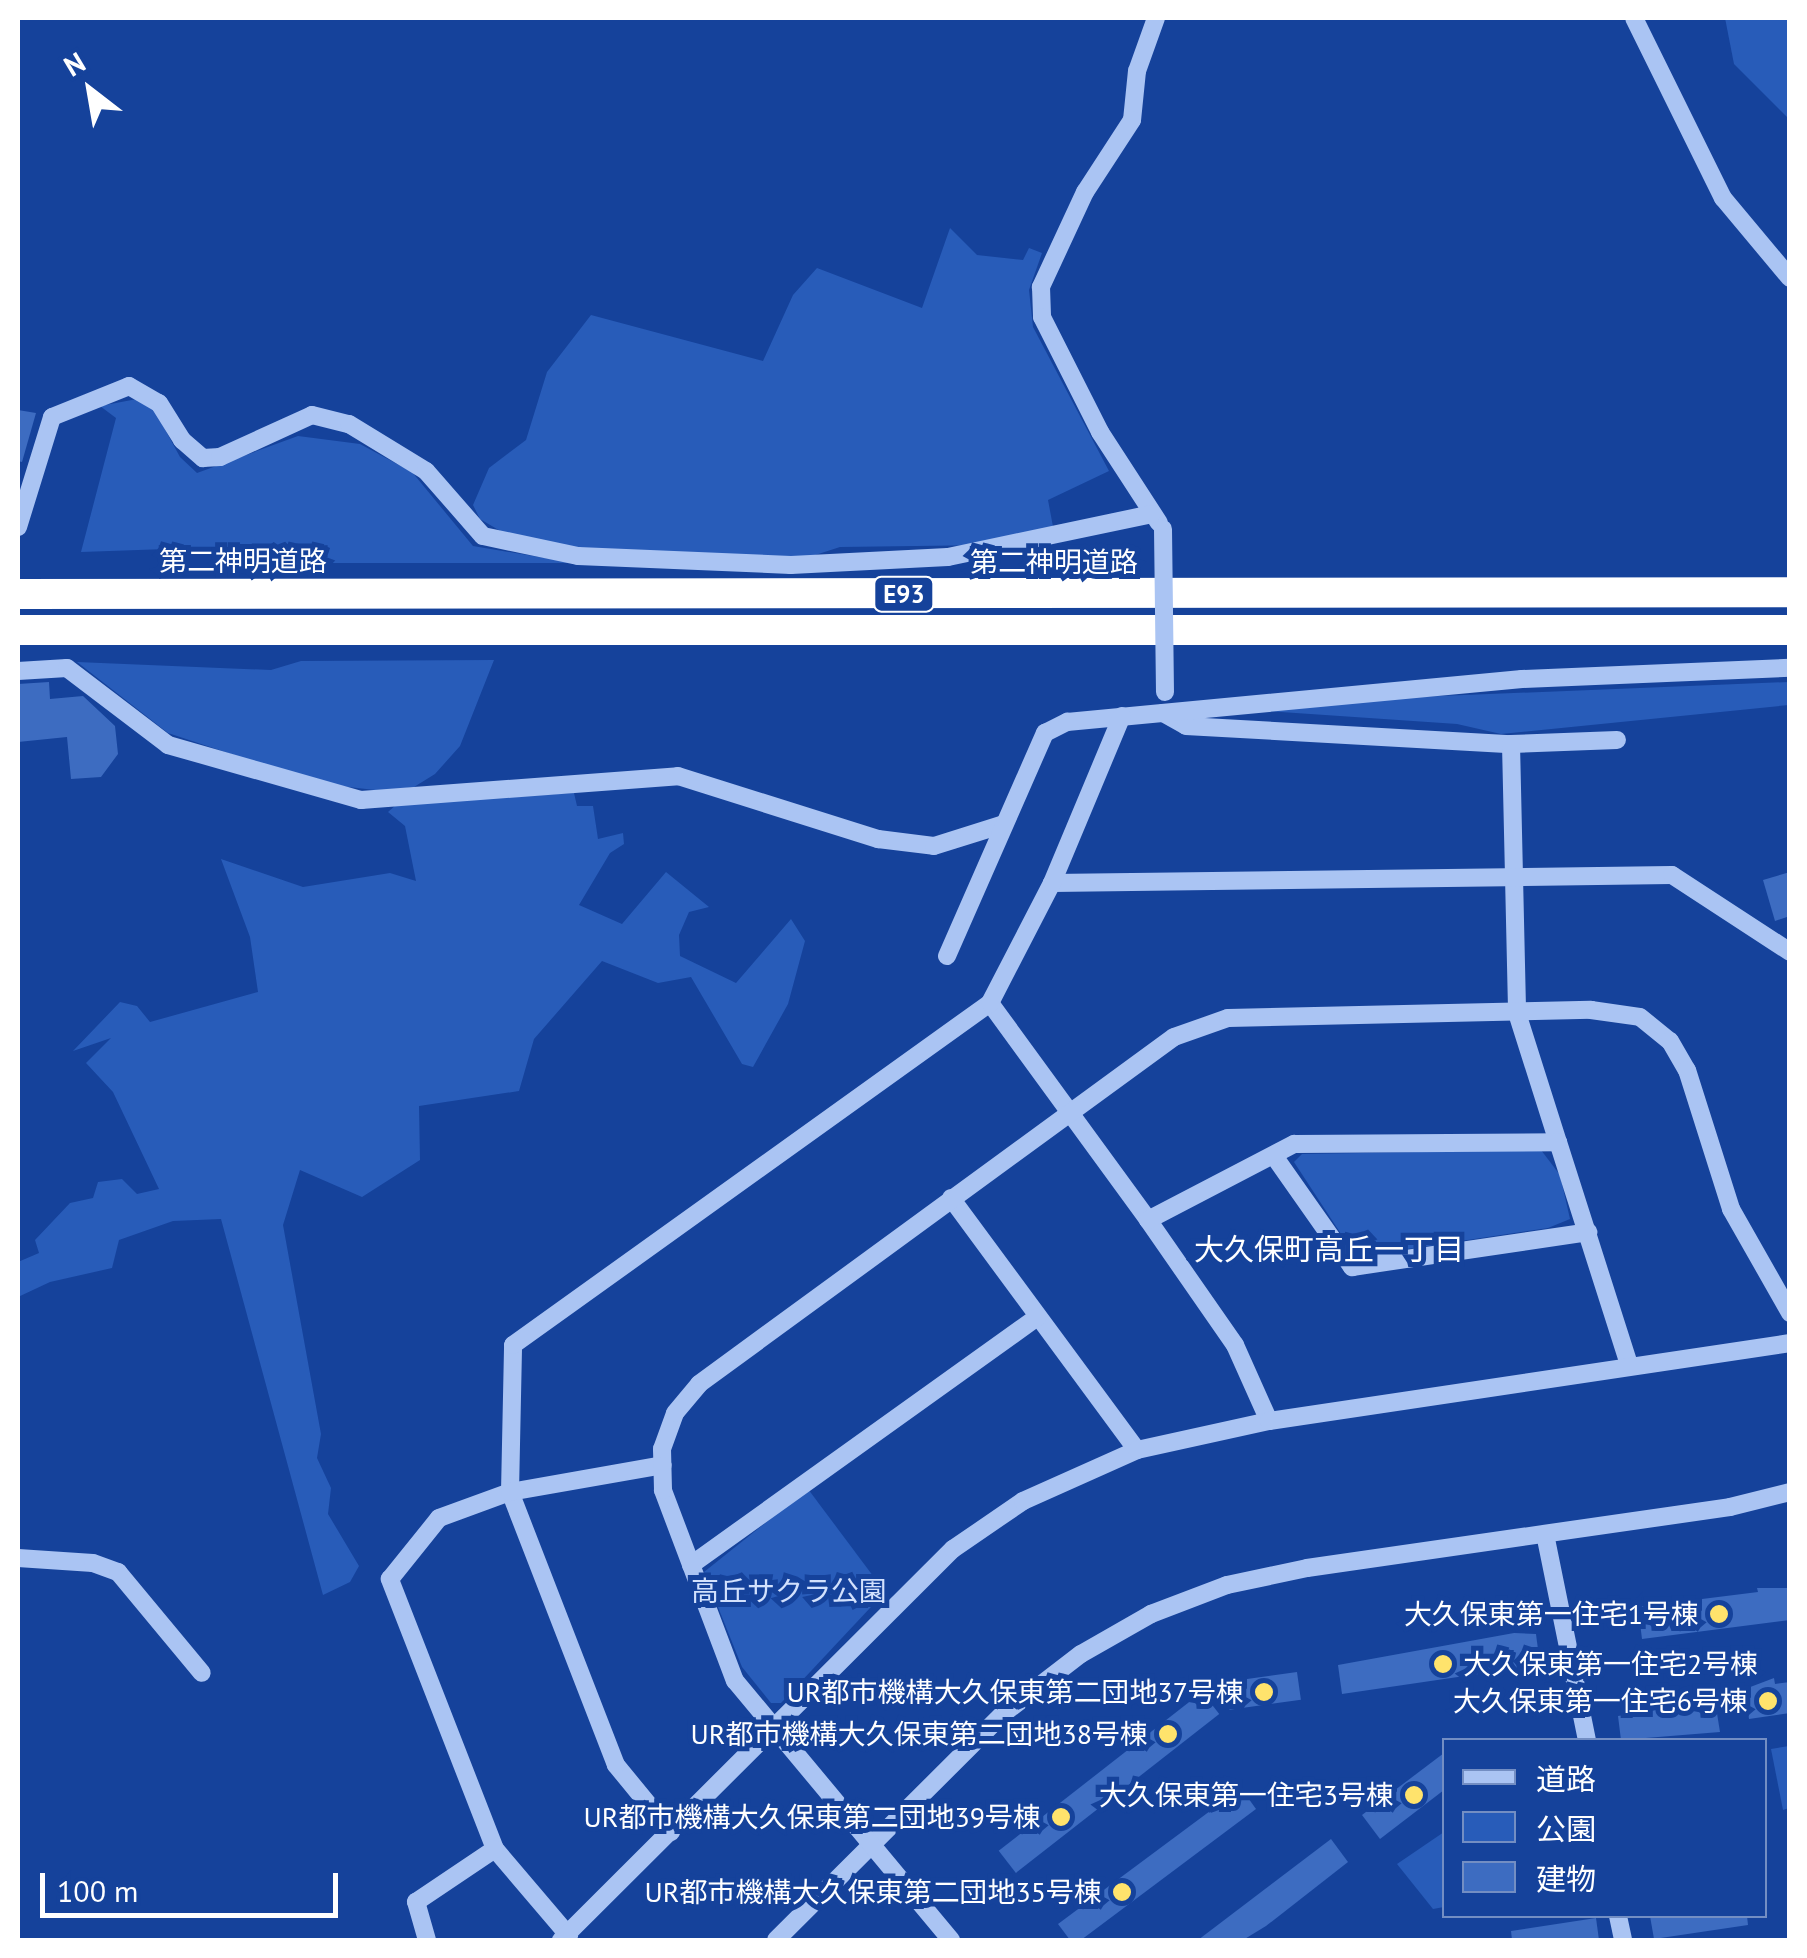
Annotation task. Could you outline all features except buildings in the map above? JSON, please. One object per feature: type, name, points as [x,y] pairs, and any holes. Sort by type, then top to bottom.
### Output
[{"type":"highway","name":"第二神明道路","points":[[18,594],[1790,592]]},
{"type":"highway","name":"E93","points":[[18,630],[1790,630]]},
{"type":"street","points":[[1156,18],[1137,71],[1132,120],[1086,192],[1041,287],[1042,317],[1100,432],[1158,521],[1163,714]]},
{"type":"street","points":[[1634,18],[1722,198],[1790,278]]},
{"type":"street","points":[[18,527],[52,417],[129,386],[159,402],[182,440],[203,458],[312,415],[349,424],[426,471],[483,536],[578,556],[773,565],[948,556],[1158,521]]},
{"type":"street","points":[[18,671],[67,668],[168,745],[360,800],[678,776],[878,839],[934,846],[1004,824]]},
{"type":"street","points":[[947,956],[1046,733],[1067,722],[1163,714],[1218,703],[1522,679],[1790,668]]},
{"type":"street","points":[[1163,714],[1186,726],[1511,744],[1616,740]]},
{"type":"street","points":[[671,1832],[616,1765],[510,1492],[513,1345],[990,1004],[1052,884],[1122,716]]},
{"type":"street","points":[[1511,744],[1516,1013],[1630,1364]]},
{"type":"street","points":[[1052,884],[1672,875],[1790,952]]},
{"type":"street","points":[[990,1004],[1234,1345],[1268,1421]]},
{"type":"street","points":[[950,1940],[736,1681],[664,1490],[663,1465],[674,1414],[699,1384],[1174,1037],[1228,1018],[1616,1010],[1640,1017],[1670,1041],[1688,1070],[1730,1209],[1790,1314]]},
{"type":"street","points":[[1148,1220],[1294,1144],[1558,1142]]},
{"type":"street","points":[[1274,1156],[1352,1267],[1588,1232]]},
{"type":"street","points":[[951,1198],[1136,1450]]},
{"type":"street","points":[[691,1565],[1037,1317]]},
{"type":"street","points":[[663,1465],[510,1492],[439,1518],[390,1580],[495,1850],[565,1938],[953,1549],[1023,1501],[1136,1450],[1268,1421],[1790,1343]]},
{"type":"street","points":[[776,1940],[1004,1713],[1081,1654],[1151,1614],[1227,1585],[1291,1572],[1730,1507],[1790,1492]]},
{"type":"street","points":[[1545,1534],[1587,1738]]},
{"type":"street","points":[[18,1558],[93,1562],[118,1572],[202,1673]]},
{"type":"street","points":[[427,1940],[416,1902],[495,1850]]},
{"type":"green space","points":[[1725,18],[1789,18],[1789,119],[1734,64]]},
{"type":"green space","points":[[950,228],[977,255],[1023,260],[1029,248],[1042,253],[1029,290],[1033,327],[1109,471],[1048,500],[1054,532],[992,545],[840,547],[806,558],[582,549],[512,538],[480,519],[473,505],[489,468],[526,440],[547,372],[591,315],[763,361],[793,295],[817,268],[922,308]]},
{"type":"green space","points":[[137,399],[155,411],[180,457],[197,473],[298,436],[360,444],[412,472],[473,546],[575,563],[286,563],[252,546],[81,552],[116,418],[100,406]]},
{"type":"green space","points":[[494,660],[460,746],[435,774],[414,787],[384,791],[321,784],[168,733],[77,662],[271,670],[301,661]]},
{"type":"green space","points":[[1789,682],[1789,705],[1501,734],[1457,724],[1267,711],[1390,698]]},
{"type":"green space","points":[[574,793],[577,806],[593,806],[598,839],[623,833],[624,844],[610,853],[579,905],[622,924],[666,872],[709,907],[689,912],[679,935],[680,956],[736,983],[791,919],[805,941],[788,1004],[753,1067],[742,1064],[691,977],[658,983],[602,961],[534,1039],[519,1091],[419,1106],[420,1160],[362,1197],[300,1170],[283,1225],[321,1434],[317,1458],[331,1488],[328,1514],[359,1566],[350,1582],[323,1595],[221,1219],[173,1221],[119,1240],[112,1268],[50,1282],[18,1297],[18,1262],[39,1253],[35,1240],[70,1203],[93,1198],[98,1182],[122,1179],[137,1194],[159,1189],[113,1092],[86,1063],[111,1038],[73,1051],[120,1002],[137,1006],[150,1022],[258,992],[250,937],[221,859],[303,887],[390,873],[416,881],[405,826],[388,812],[397,804]]},
{"type":"green space","points":[[1541,1150],[1560,1175],[1570,1219],[1548,1228],[1374,1254],[1343,1237],[1294,1162],[1302,1154]]},
{"type":"green space","name":"高丘サクラ公園","points":[[808,1489],[885,1592],[781,1703],[771,1703],[742,1667],[704,1572]]},
{"type":"green space","points":[[1789,1746],[1789,1808],[1783,1810],[1771,1749]]},
{"type":"green space","points":[[1442,1833],[1442,1907],[1433,1909],[1397,1864]]},
{"type":"place","name":"大久保東第一住宅1号棟","points":[[1719,1614]]},
{"type":"place","name":"大久保東第一住宅2号棟","points":[[1443,1664]]},
{"type":"place","name":"UR都市機構大久保東第二団地37号棟","points":[[1264,1692]]},
{"type":"place","name":"大久保東第一住宅6号棟","points":[[1768,1701]]},
{"type":"place","name":"UR都市機構大久保東第二団地38号棟","points":[[1168,1734]]},
{"type":"place","name":"大久保東第一住宅3号棟","points":[[1414,1795]]},
{"type":"place","name":"UR都市機構大久保東第二団地39号棟","points":[[1061,1817]]},
{"type":"place","name":"UR都市機構大久保東第二団地35号棟","points":[[1122,1892]]},
{"type":"district","name":"大久保町高丘一丁目","points":[[1329,1249]]}]
